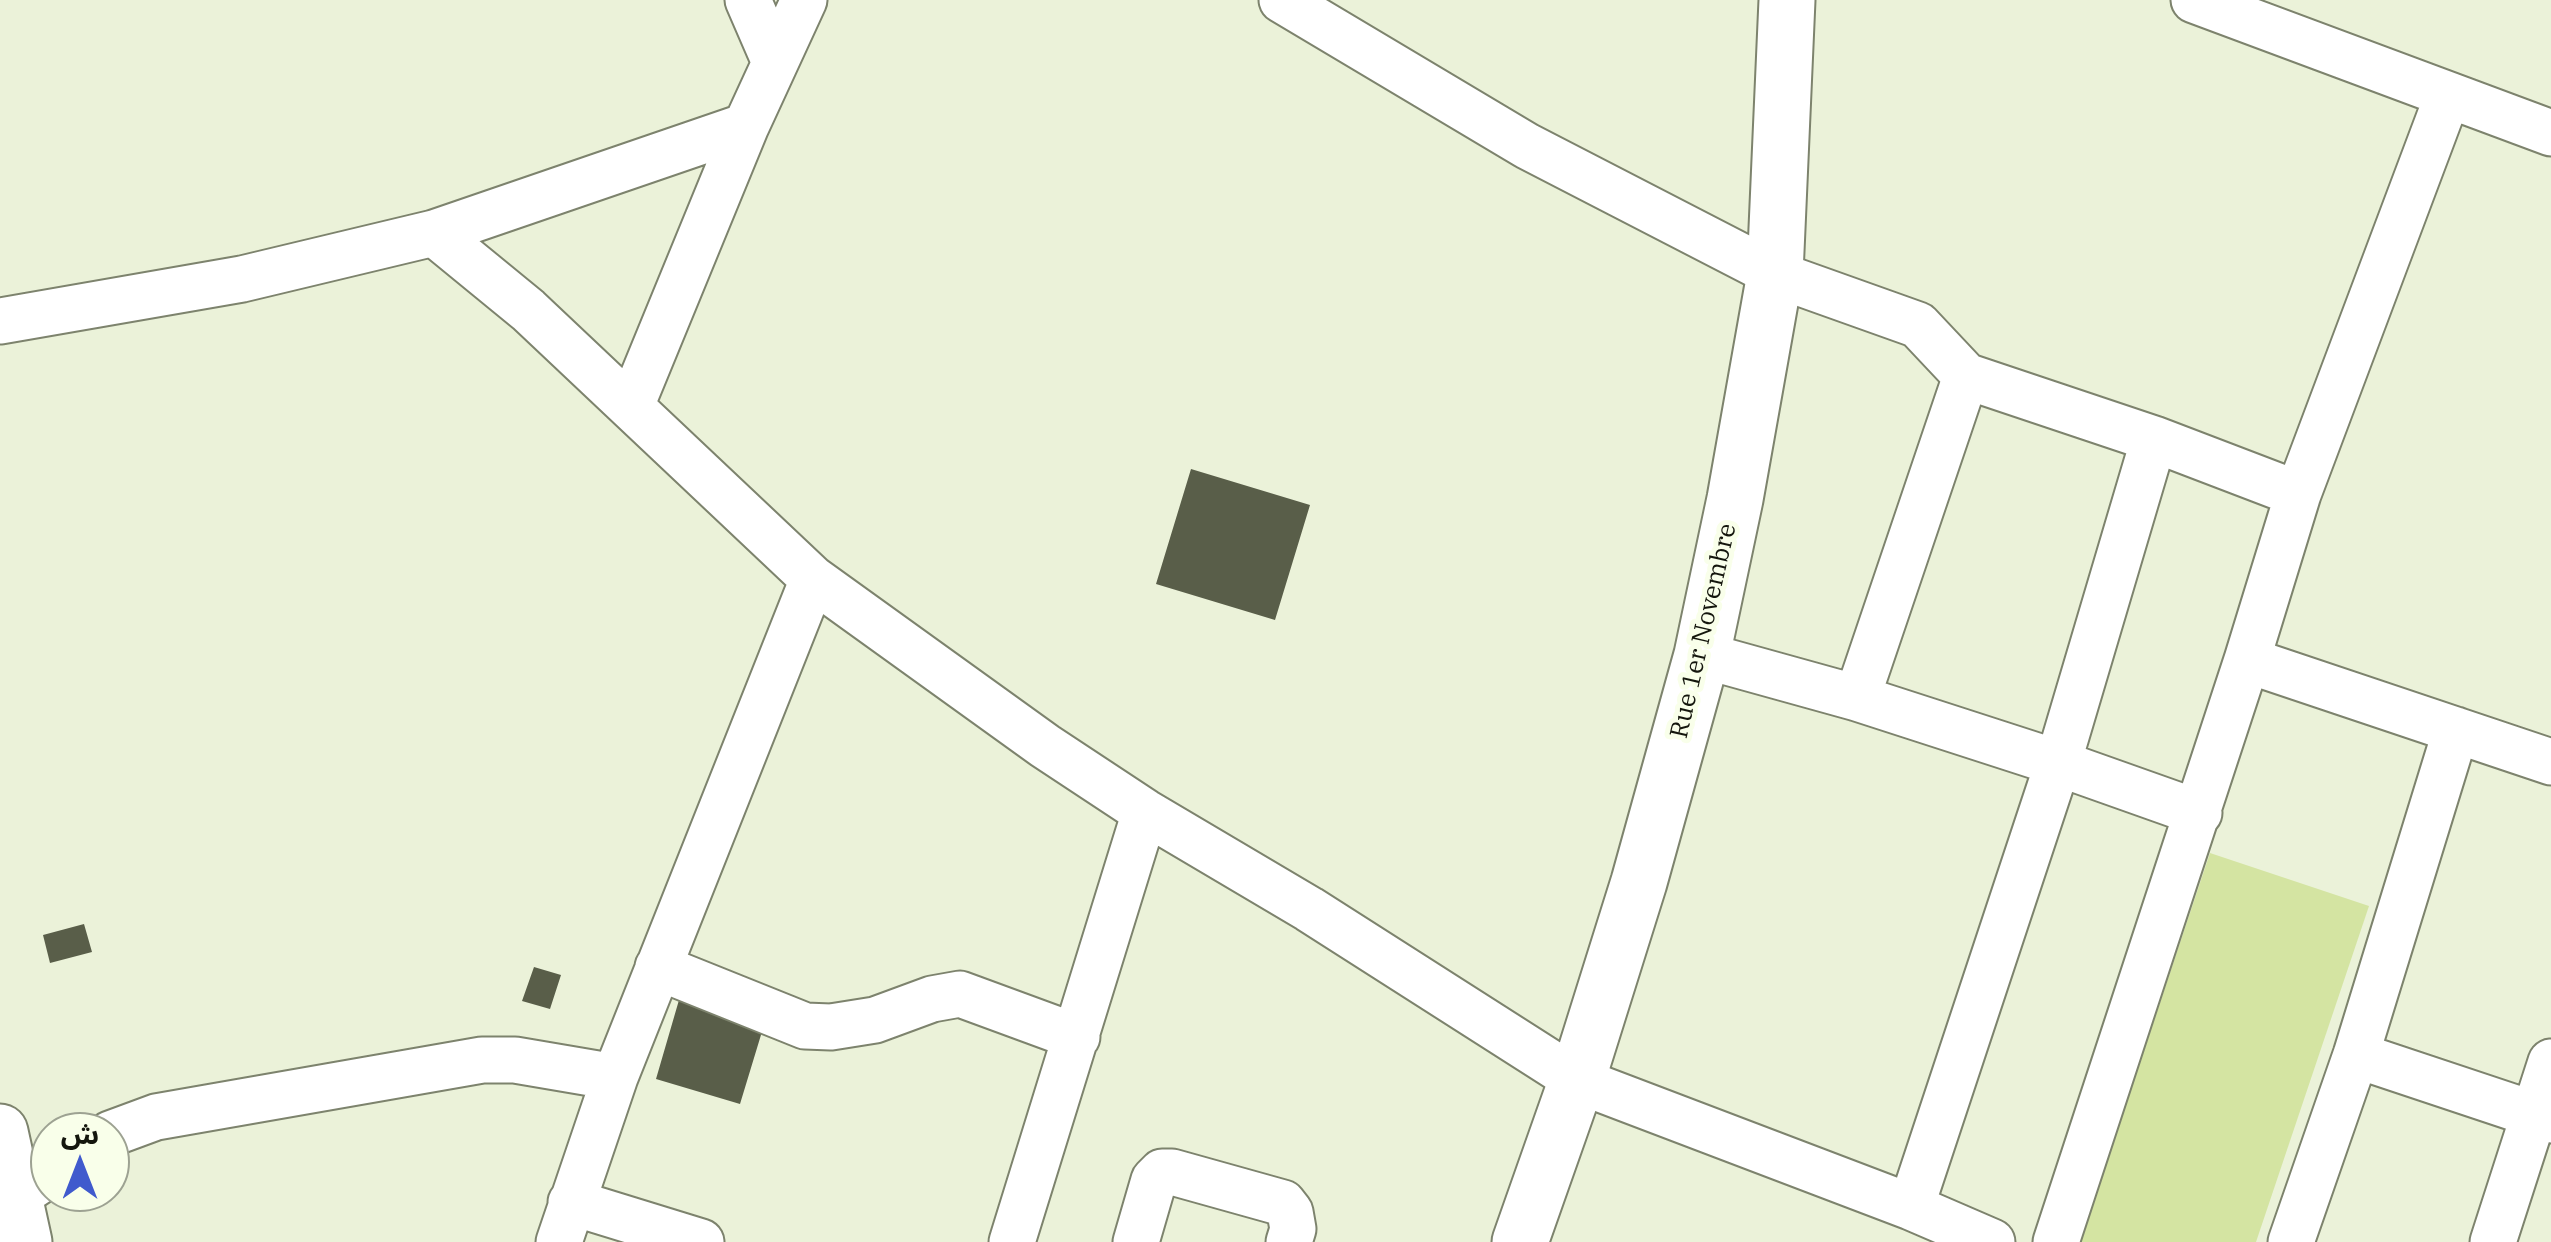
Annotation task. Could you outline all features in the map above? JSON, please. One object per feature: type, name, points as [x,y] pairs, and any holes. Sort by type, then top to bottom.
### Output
[{"type":"main road","name":"Rue 1er Novembre","points":[[1520,1242],[1640,882],[1702,655],[1735,499],[1775,274],[1787,0]]},
{"type":"main road","points":[[0,1132],[23,1205]]},
{"type":"street","points":[[748,0],[774,60]]},
{"type":"street","points":[[631,406],[774,60],[804,0]]},
{"type":"street","points":[[1282,0],[1527,146],[1775,274],[1918,326],[1966,376],[2154,439],[2298,494]]},
{"type":"street","points":[[2194,0],[2551,133]]},
{"type":"street","points":[[2056,1242],[2199,813],[2298,494],[2448,95]]},
{"type":"street","points":[[0,321],[242,279],[434,233],[746,126]]},
{"type":"street","points":[[434,233],[528,310],[813,580],[1044,746],[1145,812],[1308,909],[1577,1080],[1911,1207],[1992,1242]]},
{"type":"street","points":[[1857,698],[1966,376]]},
{"type":"street","points":[[1911,1207],[2058,763],[2154,439]]},
{"type":"street","points":[[701,1242],[565,1222],[615,1077],[813,580]]},
{"type":"street","points":[[1702,655],[1857,698],[2199,813]]},
{"type":"street","points":[[2247,660],[2551,762]]},
{"type":"street","points":[[2291,1242],[2356,1055],[2456,730]]},
{"type":"street","points":[[1012,1242],[1145,812]]},
{"type":"street","points":[[658,967],[805,1026],[830,1027],[875,1020],[932,999],[960,994],[1077,1037]]},
{"type":"street","points":[[2356,1055],[2542,1117]]},
{"type":"street","points":[[130,1127],[156,1118],[482,1060],[515,1060],[615,1077]]},
{"type":"street","points":[[2493,1242],[2542,1117],[2551,1062]]},
{"type":"street","points":[[1136,1242],[1154,1180],[1162,1172],[1283,1203],[1290,1212],[1293,1229],[1289,1242]]},
{"type":"green space","points":[[2210,853],[2369,906],[2256,1242],[2080,1242]]},
{"type":"building","points":[[1191,469],[1310,505],[1275,620],[1156,584]]},
{"type":"building","points":[[84,924],[92,952],[50,963],[43,935]]},
{"type":"building","points":[[534,967],[561,975],[550,1009],[522,1001]]},
{"type":"building","points":[[679,1000],[764,1025],[740,1104],[656,1079]]}]
